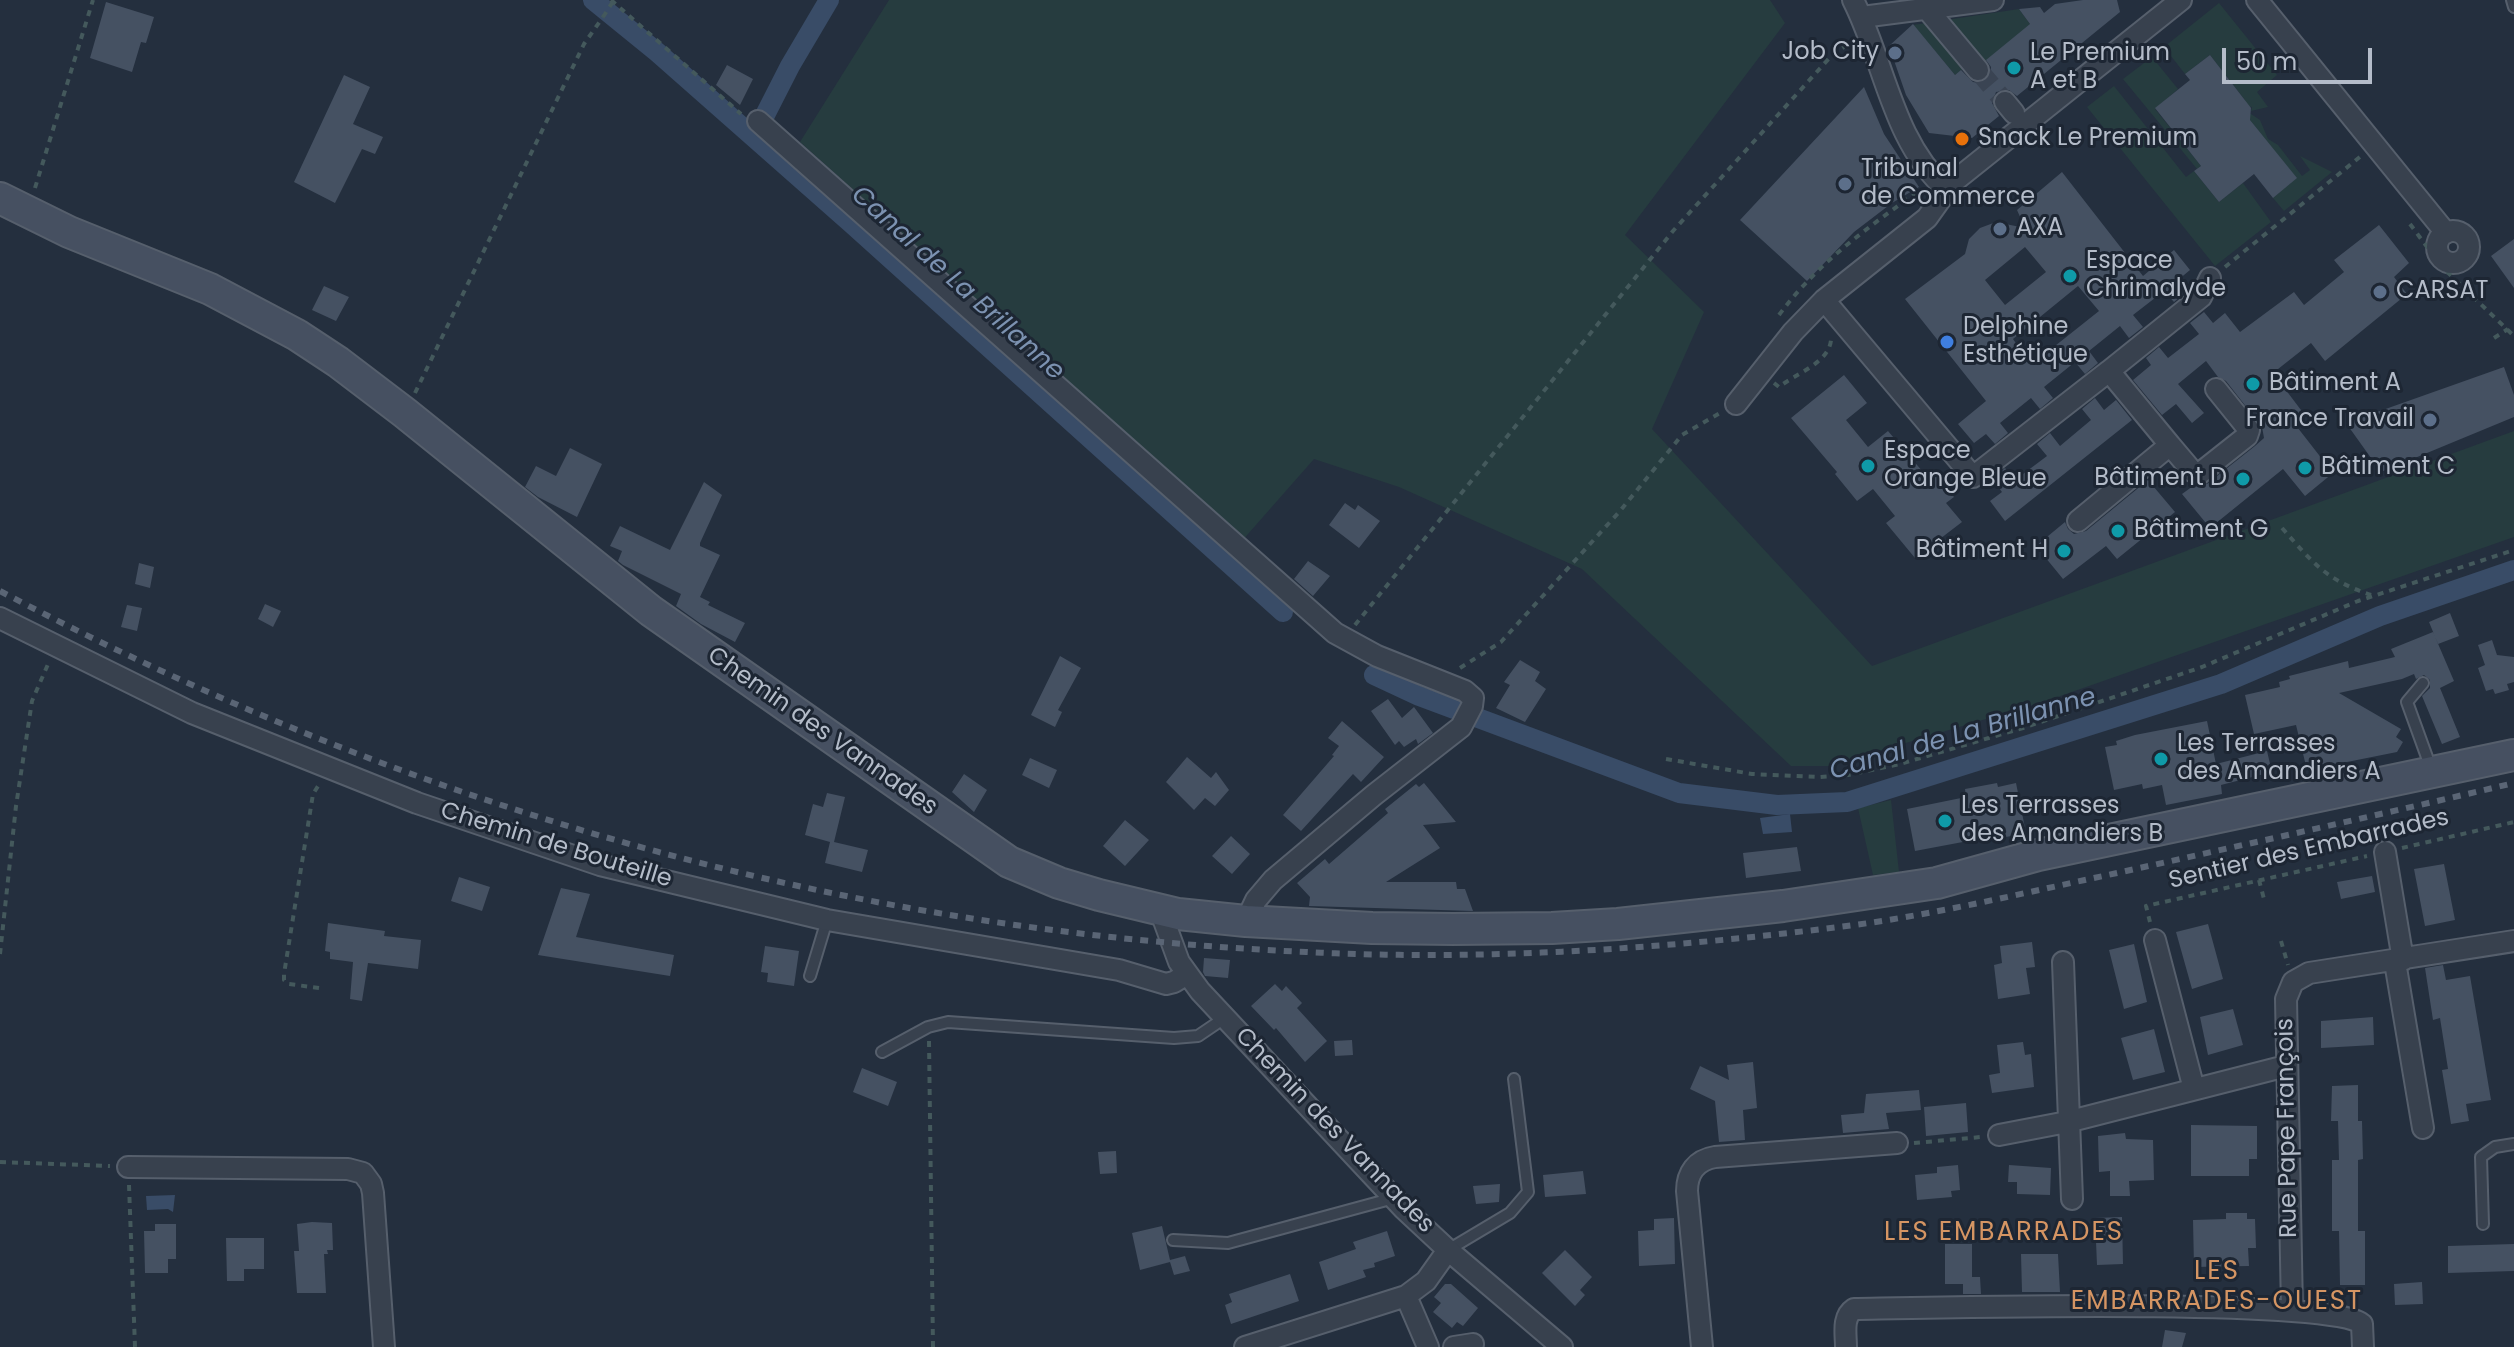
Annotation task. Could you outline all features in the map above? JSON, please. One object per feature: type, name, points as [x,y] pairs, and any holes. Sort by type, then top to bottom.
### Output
[{"type":"street","points":[[1946,189],[1922,164],[1907,138],[1857,8],[1993,0]]},
{"type":"street","points":[[1736,404],[1793,332],[1829,305],[1922,223],[1946,189],[2181,0]]},
{"type":"street","points":[[2257,0],[2446,233],[2461,233],[2469,243],[2467,256],[2456,272]]},
{"type":"street","points":[[1939,5],[1978,70]]},
{"type":"street","points":[[758,121],[1344,639],[1473,698],[1468,714],[1447,740],[1374,795],[1273,880],[1256,900],[1246,921]]},
{"type":"street","name":"Chemin des Vannades","points":[[0,198],[28,213],[210,289],[278,324],[338,362],[405,413],[651,611],[995,853],[1059,883],[1160,910],[1175,953],[1187,974],[1226,1017],[1394,1198],[1448,1250],[1562,1347]]},
{"type":"street","points":[[1829,305],[1973,477],[2201,297],[2210,278]]},
{"type":"street","points":[[2109,371],[2192,471],[2199,474],[2247,436],[2249,430],[2216,389]]},
{"type":"street","points":[[2078,521],[2170,445]]},
{"type":"street","name":"Chemin de Bouteille","points":[[0,618],[192,713],[328,769],[484,828],[600,865],[827,920],[1119,970],[1166,984],[1187,974]]},
{"type":"street","points":[[1160,910],[1246,921],[1372,928],[1552,928],[1783,906],[1937,883],[2038,855],[2514,755]]},
{"type":"street","points":[[2387,861],[2423,1128]]},
{"type":"street","points":[[2155,940],[2194,1089]]},
{"type":"street","name":"Rue Pape François","points":[[2292,1310],[2286,999],[2293,982],[2309,973],[2514,941]]},
{"type":"street","points":[[2063,962],[2072,1199]]},
{"type":"street","points":[[1999,1135],[2067,1122],[2286,1066]]},
{"type":"street","points":[[1702,1347],[1687,1191],[1687,1180],[1692,1170],[1707,1158],[1897,1143]]},
{"type":"street","points":[[128,1167],[348,1169],[363,1173],[373,1193],[384,1347]]},
{"type":"street","points":[[1245,1347],[1406,1296],[1426,1281],[1448,1250]]},
{"type":"street","points":[[1406,1296],[1428,1347]]},
{"type":"street","points":[[1846,1347],[1846,1321],[1848,1313],[1854,1309],[2074,1306],[2292,1310],[2354,1318],[2362,1324],[2363,1347]]},
{"type":"lane","points":[[2512,0],[2514,7]]},
{"type":"lane","points":[[2423,683],[2407,702],[2433,773]]},
{"type":"lane","points":[[810,976],[827,920]]},
{"type":"lane","points":[[882,1052],[928,1027],[948,1022],[1183,1038],[1204,1033],[1226,1017]]},
{"type":"lane","points":[[1448,1250],[1510,1213],[1528,1192],[1514,1079]]},
{"type":"lane","points":[[2483,1224],[2481,1157],[2495,1147],[2514,1144]]},
{"type":"lane","points":[[1173,1240],[1228,1243],[1394,1198]]},
{"type":"path","points":[[28,213],[93,0]]},
{"type":"path","points":[[405,413],[584,44],[612,0],[744,116],[758,121]]},
{"type":"path","points":[[1344,639],[1673,231],[1833,54],[1853,41],[1870,39]]},
{"type":"path","points":[[2210,278],[2358,158]]},
{"type":"path","points":[[1777,319],[1816,272],[1845,244],[1921,189],[1922,184],[1913,170],[1922,164]]},
{"type":"path","points":[[2456,272],[2514,336]]},
{"type":"path","points":[[1772,382],[1779,387],[1793,375],[1816,363],[1831,346],[1829,305]]},
{"type":"path","points":[[2494,338],[2508,329]]},
{"type":"path","points":[[1449,685],[1459,669],[1501,642],[1620,511],[1682,435],[1736,404]]},
{"type":"path","points":[[2282,528],[2329,577],[2373,595]]},
{"type":"path","points":[[1666,759],[1752,774],[1820,777],[1848,775],[1900,764],[2023,728],[2202,667],[2373,595],[2514,550]]},
{"type":"path","points":[[0,954],[16,806],[32,701],[58,648]]},
{"type":"path","points":[[319,988],[289,984],[284,980],[284,974],[313,794],[328,769]]},
{"type":"path","name":"Sentier des Embarrades","points":[[2155,940],[2146,906],[2259,880],[2387,861],[2514,822]]},
{"type":"path","points":[[2259,880],[2264,899]]},
{"type":"path","points":[[928,1027],[933,1347]]},
{"type":"path","points":[[1897,1143],[1941,1142],[1999,1135]]},
{"type":"path","points":[[0,1162],[128,1167],[135,1347]]},
{"type":"green space","points":[[889,0],[1770,0],[1785,23],[1625,235],[1704,312],[1652,429],[1872,666],[2514,431],[2514,537],[2049,700],[1829,766],[1791,766],[1582,569],[1399,487],[1314,459],[1241,542],[800,142]]},
{"type":"green space","points":[[2219,3],[2277,75],[2257,92],[2268,107],[2251,111],[2252,107],[2246,106],[2245,100],[2210,55],[2185,74],[2164,47]]},
{"type":"green space","points":[[2019,9],[2032,27],[1968,76],[1963,69],[1955,75],[1913,25]]},
{"type":"green space","points":[[2152,57],[2178,89],[2155,109],[2201,166],[2197,169],[2123,79]]},
{"type":"green space","points":[[2114,86],[2186,177],[2194,171],[2219,202],[2243,183],[2271,222],[2215,266],[2087,107]]},
{"type":"green space","points":[[2245,114],[2260,120],[2268,139],[2278,145],[2302,176],[2310,170],[2300,156],[2332,172],[2284,211],[2273,198],[2296,178]]},
{"type":"green space","points":[[1891,800],[1899,872],[1873,875],[1858,808]]},
{"type":"water","points":[[1790,814],[1792,832],[1763,834],[1760,818]]},
{"type":"water","points":[[175,1195],[173,1212],[168,1209],[147,1210],[146,1196]]},
{"type":"building","name":"Le Premium A et B","points":[[2117,0],[2120,12],[2017,96],[2009,90],[1996,92],[1992,103],[1999,116],[1972,138],[1929,133],[1906,95],[1889,46],[1913,24],[1955,75],[1961,70],[1973,82],[1979,83],[1990,74],[1991,67],[1986,60],[2030,24],[2019,9],[2040,7],[2044,13],[2055,4]]},
{"type":"building","points":[[106,2],[154,17],[146,43],[141,42],[132,72],[90,58]]},
{"type":"building","points":[[2210,55],[2251,108],[2250,120],[2297,178],[2273,198],[2254,174],[2219,202],[2194,171],[2201,166],[2155,108],[2190,80],[2185,74]]},
{"type":"building","points":[[727,65],[753,79],[740,105],[716,85]]},
{"type":"building","points":[[344,75],[370,87],[353,124],[383,137],[375,154],[362,149],[335,203],[294,182]]},
{"type":"building","name":"Tribunal de Commerce","points":[[1864,87],[1884,134],[1919,187],[1854,232],[1807,281],[1740,220]]},
{"type":"building","name":"Espace Chrimalyde","points":[[2062,172],[2143,276],[2174,250],[2190,270],[2178,280],[2187,291],[2174,302],[2164,291],[2133,315],[2143,327],[2129,338],[2120,326],[2089,351],[2098,363],[2085,374],[2075,362],[2044,387],[2053,398],[2040,409],[2031,398],[2000,423],[2008,433],[1995,444],[1986,434],[1974,443],[1958,424],[1986,401],[1905,299],[1965,254],[1969,239],[1980,228],[1996,222],[2025,228],[2017,210]],"holes":[[[2025,247],[2046,272],[2005,305],[1985,280]],[[2078,286],[2099,311],[2031,365],[2013,339]]]},
{"type":"building","points":[[2379,225],[2409,263],[2394,277],[2407,294],[2325,361],[2311,343],[2273,373],[2304,414],[2294,423],[2333,473],[2305,496],[2283,469],[2210,528],[2182,494],[2193,486],[2207,484],[2255,446],[2264,438],[2262,427],[2206,361],[2178,384],[2204,413],[2192,423],[2176,404],[2162,415],[2133,380],[2151,365],[2146,358],[2159,347],[2168,358],[2199,334],[2190,323],[2204,312],[2213,323],[2225,313],[2240,332],[2294,292],[2304,305],[2344,272],[2334,260]]},
{"type":"building","points":[[2514,239],[2514,288],[2491,256]]},
{"type":"building","points":[[324,286],[349,297],[336,321],[312,310]]},
{"type":"building","name":"France Travail","points":[[2504,367],[2514,395],[2514,417],[2381,472],[2346,423]]},
{"type":"building","name":"Espace Orange Bleue","points":[[1844,375],[1867,403],[1846,420],[1868,447],[1888,431],[1929,479],[1936,474],[1954,497],[1946,503],[1962,522],[1915,558],[1886,523],[1895,516],[1873,489],[1857,501],[1791,418]]},
{"type":"building","points":[[2095,398],[2104,410],[2116,400],[2132,420],[2005,521],[1990,501],[2002,492],[1992,479],[2005,468],[2015,480],[2047,456],[2037,444],[2050,433],[2060,446],[2091,420],[2082,409]]},
{"type":"building","points":[[570,448],[602,464],[577,517],[525,487],[536,466],[556,476]]},
{"type":"building","points":[[2148,480],[2175,512],[2117,559],[2106,546],[2063,579],[2036,546],[2065,522],[2074,534],[2086,531]]},
{"type":"building","points":[[704,482],[722,495],[700,546],[720,555],[700,597],[710,602],[708,605],[745,623],[735,642],[676,606],[681,594],[623,565],[618,561],[622,551],[610,546],[620,526],[670,550]]},
{"type":"building","points":[[1345,503],[1355,510],[1358,505],[1380,521],[1359,548],[1329,525]]},
{"type":"building","points":[[1308,561],[1330,576],[1313,596],[1294,579]]},
{"type":"building","points":[[139,563],[154,567],[150,588],[135,584]]},
{"type":"building","points":[[265,604],[281,611],[273,627],[258,619]]},
{"type":"building","points":[[127,605],[142,608],[137,631],[121,627]]},
{"type":"building","points":[[2450,613],[2459,636],[2438,644],[2429,622]]},
{"type":"building","points":[[2433,632],[2454,681],[2440,688],[2460,737],[2442,744],[2422,696],[2430,688],[2430,680],[2424,675],[2416,679],[2414,674],[2339,693],[2401,729],[2396,737],[2403,742],[2397,752],[2307,770],[2296,725],[2254,734],[2245,695],[2280,687],[2279,682],[2290,679],[2289,676],[2348,661],[2349,668],[2395,657],[2391,649]]},
{"type":"building","points":[[2492,640],[2497,655],[2514,657],[2514,682],[2507,684],[2509,690],[2495,694],[2493,689],[2486,691],[2478,668],[2485,665],[2478,645]]},
{"type":"building","points":[[1060,656],[1081,668],[1058,710],[1062,712],[1055,727],[1031,715]]},
{"type":"building","points":[[1520,660],[1540,672],[1535,681],[1546,689],[1525,722],[1496,708],[1510,685],[1504,682]]},
{"type":"building","points":[[1388,699],[1402,718],[1414,707],[1433,733],[1418,744],[1416,739],[1404,747],[1399,741],[1395,745],[1371,711]]},
{"type":"building","points":[[1342,721],[1384,757],[1361,782],[1353,774],[1301,831],[1283,815],[1334,756],[1339,746],[1328,738]]},
{"type":"building","name":"Les Terrasses des Amandiers A","points":[[2207,721],[2216,764],[2267,751],[2272,772],[2221,785],[2222,794],[2166,805],[2162,785],[2143,789],[2142,784],[2114,790],[2105,747],[2117,745],[2116,741],[2135,735]]},
{"type":"building","points":[[1187,757],[1211,778],[1216,772],[1229,790],[1215,806],[1205,798],[1194,810],[1166,782]]},
{"type":"building","points":[[1030,758],[1057,770],[1049,788],[1022,775]]},
{"type":"building","points":[[964,774],[987,790],[974,812],[952,792]]},
{"type":"building","points":[[1424,783],[1456,822],[1423,825],[1440,848],[1386,882],[1456,882],[1457,889],[1465,889],[1473,911],[1309,906],[1310,897],[1297,883],[1325,859],[1329,864],[1388,813],[1385,809],[1416,784],[1419,787]]},
{"type":"building","name":"Les Terrasses des Amandiers B","points":[[1997,783],[1998,787],[2016,783],[2026,833],[1915,851],[1907,809],[1966,797],[1965,789]]},
{"type":"building","points":[[827,793],[845,797],[834,842],[868,850],[862,872],[825,863],[830,842],[805,835],[813,804],[823,807]]},
{"type":"building","points":[[1125,820],[1149,840],[1125,866],[1103,846]]},
{"type":"building","points":[[1231,836],[1250,854],[1232,874],[1212,856]]},
{"type":"building","points":[[1797,847],[1801,871],[1746,878],[1743,853]]},
{"type":"building","points":[[2444,864],[2455,920],[2425,926],[2414,869]]},
{"type":"building","points":[[2372,876],[2375,892],[2341,899],[2337,882]]},
{"type":"building","points":[[459,877],[490,887],[482,911],[451,901]]},
{"type":"building","points":[[561,888],[590,894],[576,937],[674,955],[670,976],[538,955]]},
{"type":"building","points":[[328,923],[385,931],[384,936],[421,940],[418,969],[368,963],[362,1001],[350,999],[353,962],[330,959],[330,952],[325,951]]},
{"type":"building","points":[[2208,924],[2223,979],[2192,989],[2176,932]]},
{"type":"building","points":[[2032,942],[2035,967],[2026,968],[2030,994],[1998,999],[1994,965],[2002,963],[2000,946]]},
{"type":"building","points":[[2134,944],[2147,1002],[2124,1009],[2109,950]]},
{"type":"building","points":[[765,946],[799,951],[794,986],[767,982],[768,973],[761,972]]},
{"type":"building","points":[[1204,958],[1230,960],[1228,978],[1205,976]]},
{"type":"building","points":[[2443,965],[2446,980],[2470,976],[2491,1100],[2466,1104],[2469,1121],[2451,1124],[2442,1070],[2448,1069],[2440,1018],[2433,1020],[2425,968]]},
{"type":"building","points":[[1275,984],[1282,991],[1286,986],[1302,1003],[1297,1008],[1327,1041],[1305,1062],[1276,1028],[1274,1030],[1251,1006]]},
{"type":"building","points":[[2233,1009],[2243,1045],[2208,1055],[2200,1017]]},
{"type":"building","points":[[2373,1017],[2374,1045],[2321,1048],[2321,1021]]},
{"type":"building","points":[[2154,1029],[2165,1072],[2133,1080],[2121,1038]]},
{"type":"building","points":[[1352,1040],[1353,1055],[1335,1056],[1334,1041]]},
{"type":"building","points":[[2023,1042],[2025,1055],[2031,1054],[2034,1087],[1992,1093],[1989,1075],[2000,1073],[1997,1045]]},
{"type":"building","points":[[1753,1062],[1757,1108],[1743,1110],[1745,1140],[1719,1142],[1715,1101],[1690,1089],[1700,1066],[1729,1080],[1727,1065]]},
{"type":"building","points":[[862,1068],[897,1082],[888,1106],[853,1092]]},
{"type":"building","points":[[2358,1085],[2358,1121],[2362,1121],[2363,1159],[2358,1160],[2358,1231],[2365,1231],[2365,1285],[2340,1285],[2339,1231],[2332,1231],[2332,1160],[2339,1160],[2338,1121],[2331,1121],[2332,1086]]},
{"type":"building","points":[[1919,1090],[1921,1110],[1886,1113],[1889,1129],[1843,1133],[1841,1115],[1864,1113],[1866,1094]]},
{"type":"building","points":[[1966,1103],[1968,1132],[1926,1136],[1924,1107]]},
{"type":"building","points":[[2191,1125],[2257,1126],[2257,1159],[2249,1159],[2249,1176],[2191,1176]]},
{"type":"building","points":[[2125,1133],[2126,1139],[2153,1140],[2154,1180],[2129,1181],[2130,1196],[2110,1196],[2110,1171],[2099,1172],[2098,1136]]},
{"type":"building","points":[[1116,1151],[1117,1173],[1100,1174],[1098,1152]]},
{"type":"building","points":[[1958,1165],[1960,1190],[1951,1191],[1952,1197],[1917,1200],[1915,1175],[1937,1173],[1937,1167]]},
{"type":"building","points":[[2009,1165],[2051,1168],[2050,1195],[2017,1194],[2017,1182],[2008,1182]]},
{"type":"building","points":[[1583,1171],[1586,1194],[1545,1197],[1543,1175]]},
{"type":"building","points":[[1500,1184],[1499,1202],[1476,1204],[1473,1186]]},
{"type":"building","points":[[2226,1213],[2247,1213],[2247,1219],[2255,1219],[2256,1248],[2248,1248],[2249,1266],[2194,1267],[2193,1220],[2226,1219]]},
{"type":"building","points":[[2122,1217],[2123,1264],[2097,1265],[2095,1218]]},
{"type":"building","points":[[1674,1218],[1675,1264],[1639,1266],[1638,1231],[1654,1230],[1654,1219]]},
{"type":"building","points":[[332,1223],[333,1250],[327,1250],[328,1254],[324,1254],[326,1293],[297,1293],[294,1251],[299,1251],[297,1224]]},
{"type":"building","points":[[155,1224],[176,1224],[176,1259],[168,1259],[168,1273],[145,1273],[144,1231],[155,1231]]},
{"type":"building","points":[[1162,1226],[1170,1260],[1185,1256],[1190,1271],[1174,1275],[1170,1262],[1140,1270],[1132,1233]]},
{"type":"building","points":[[1387,1231],[1395,1256],[1363,1270],[1366,1277],[1328,1290],[1319,1262],[1356,1249],[1353,1242]]},
{"type":"building","points":[[226,1238],[264,1238],[264,1269],[244,1269],[244,1281],[227,1281]]},
{"type":"building","points":[[1945,1244],[1972,1244],[1972,1277],[1980,1277],[1981,1294],[1963,1294],[1963,1284],[1945,1284]]},
{"type":"building","points":[[2514,1244],[2514,1271],[2448,1273],[2448,1246]]},
{"type":"building","points":[[1565,1250],[1592,1277],[1580,1290],[1585,1295],[1575,1306],[1542,1273]]},
{"type":"building","points":[[2021,1254],[2058,1254],[2060,1292],[2022,1292]]},
{"type":"building","points":[[1290,1274],[1299,1301],[1231,1324],[1225,1305],[1232,1302],[1229,1294]]},
{"type":"building","points":[[2422,1282],[2423,1304],[2395,1305],[2394,1284]]},
{"type":"building","points":[[1445,1284],[1451,1284],[1478,1308],[1463,1326],[1457,1322],[1452,1328],[1433,1312],[1441,1303],[1434,1297]]},
{"type":"building","points":[[2165,1330],[2186,1333],[2182,1347],[2162,1347]]},
{"type":"waterway","name":"Canal de La Brillanne","points":[[593,0],[657,52],[852,224],[1283,612]]},
{"type":"waterway","name":"Canal de La Brillanne","points":[[764,117],[829,0]]},
{"type":"waterway","name":"Canal de La Brillanne","points":[[1374,675],[1419,696],[1679,793],[1777,805],[1847,802],[2221,684],[2380,616],[2514,570]]},
{"type":"tunnel","points":[[1978,70],[2005,102]]},
{"type":"railway","points":[[0,591],[155,668],[312,736],[471,795],[633,845],[797,886],[964,917],[1134,939],[1306,952],[1440,955],[1640,947],[1773,935],[1906,917],[1974,904],[2514,783]]},
{"type":"place","name":"Job City","points":[[1895,53]]},
{"type":"place","name":"Le Premium A et B","points":[[2014,68]]},
{"type":"place","name":"Snack Le Premium","points":[[1962,139]]},
{"type":"place","name":"Tribunal de Commerce","points":[[1845,184]]},
{"type":"place","name":"AXA","points":[[2000,229]]},
{"type":"place","name":"Espace Chrimalyde","points":[[2070,276]]},
{"type":"place","name":"CARSAT","points":[[2380,292]]},
{"type":"place","name":"Delphine Esthétique","points":[[1947,342]]},
{"type":"place","name":"Bâtiment A","points":[[2253,384]]},
{"type":"place","name":"France Travail","points":[[2430,420]]},
{"type":"place","name":"Espace Orange Bleue","points":[[1868,466]]},
{"type":"place","name":"Bâtiment C","points":[[2305,468]]},
{"type":"place","name":"Bâtiment D","points":[[2243,479]]},
{"type":"place","name":"Bâtiment G","points":[[2118,531]]},
{"type":"place","name":"Bâtiment H","points":[[2064,551]]},
{"type":"place","name":"Les Terrasses des Amandiers A","points":[[2161,759]]},
{"type":"place","name":"Les Terrasses des Amandiers B","points":[[1945,821]]},
{"type":"district","name":"LES EMBARRADES","points":[[2004,1233]]},
{"type":"district","name":"LES EMBARRADES-OUEST","points":[[2217,1287]]}]
